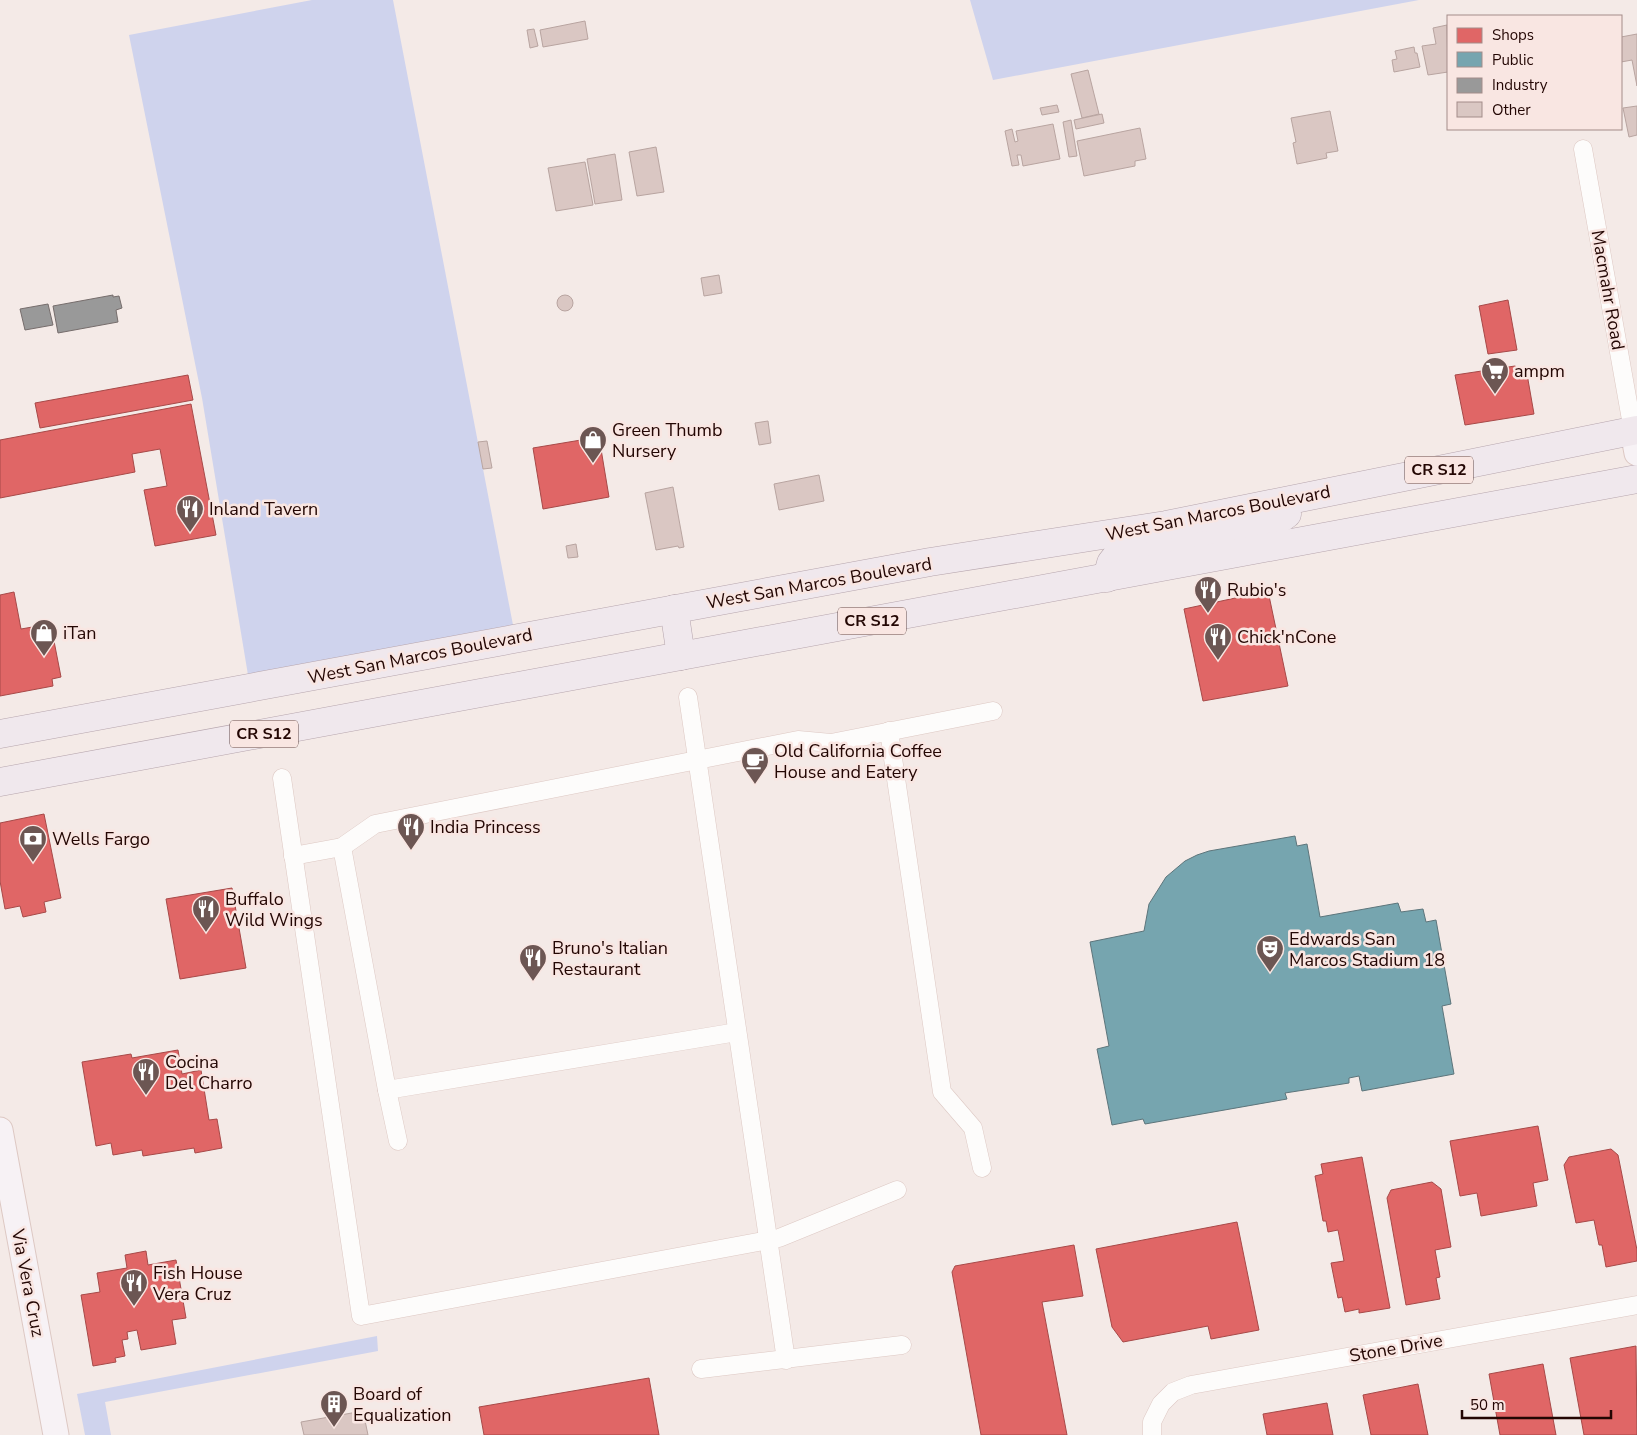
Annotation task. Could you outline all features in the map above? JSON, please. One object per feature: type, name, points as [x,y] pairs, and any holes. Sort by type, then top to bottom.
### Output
[{"type":"main road","name":"West San Marcos Boulevard","points":[[0,734],[930,562],[1166,525],[1313,495],[1636,438]]},
{"type":"main road","name":"CR S12","points":[[0,782],[1637,479]]},
{"type":"main road","points":[[1107,578],[1111,563],[1118,554],[1246,530],[1283,517],[1313,495]]},
{"type":"main road","points":[[674,609],[681,656]]},
{"type":"main road","name":"Via Vera Cruz","points":[[0,1130],[5,1186],[56,1435]]},
{"type":"street","name":"Macmahr Road","points":[[1583,149],[1636,438]]},
{"type":"street","points":[[688,697],[786,1360]]},
{"type":"street","points":[[293,856],[342,847],[375,824],[798,740],[831,743],[993,711]]},
{"type":"street","points":[[889,731],[942,1092],[973,1128],[982,1168]]},
{"type":"street","points":[[282,778],[361,1316],[779,1238],[897,1190]]},
{"type":"street","points":[[342,847],[398,1141]]},
{"type":"street","points":[[387,1090],[737,1032]]},
{"type":"street","name":"Stone Drive","points":[[1152,1435],[1152,1422],[1161,1404],[1173,1392],[1190,1385],[1637,1305]]},
{"type":"street","points":[[702,1369],[902,1345]]},
{"type":"shaded area","points":[[312,0],[393,0],[513,625],[248,675],[202,398],[129,35]]},
{"type":"shaded area","points":[[970,0],[1419,0],[993,80]]},
{"type":"shaded area","points":[[377,1336],[378,1351],[105,1402],[111,1435],[85,1435],[77,1394]]},
{"type":"building: Shops","points":[[1508,300],[1517,350],[1488,354],[1479,306]]},
{"type":"building: Shops","name":"ampm","points":[[1515,366],[1527,374],[1534,414],[1465,425],[1455,375]]},
{"type":"building: Shops","points":[[188,375],[193,400],[40,428],[35,403]]},
{"type":"building: Shops","points":[[191,404],[216,535],[155,546],[144,490],[167,486],[160,449],[132,454],[135,472],[0,498],[0,440]]},
{"type":"building: Shops","points":[[599,437],[609,497],[543,509],[533,448]]},
{"type":"building: Shops","points":[[1268,591],[1288,686],[1203,701],[1184,609]]},
{"type":"building: Shops","points":[[14,592],[21,629],[44,625],[46,637],[53,636],[61,677],[52,679],[53,686],[0,696],[0,595]]},
{"type":"building: Shops","points":[[44,814],[61,898],[44,902],[46,912],[23,917],[20,906],[5,909],[0,881],[0,823]]},
{"type":"building: Shops","name":"Buffalo Wild Wings","points":[[232,888],[246,968],[180,979],[166,899]]},
{"type":"building: Shops","name":"Cocina Del Charro","points":[[178,1050],[182,1074],[201,1070],[209,1120],[217,1119],[222,1148],[195,1153],[194,1148],[143,1156],[142,1150],[113,1155],[111,1143],[96,1146],[82,1062],[131,1054],[132,1058]]},
{"type":"building: Shops","points":[[1538,1126],[1548,1180],[1533,1183],[1537,1206],[1481,1216],[1477,1193],[1460,1196],[1450,1141]]},
{"type":"building: Shops","points":[[1611,1149],[1618,1155],[1637,1250],[1637,1261],[1606,1267],[1602,1245],[1599,1245],[1594,1220],[1576,1223],[1564,1165],[1569,1157]]},
{"type":"building: Shops","points":[[1362,1157],[1390,1308],[1359,1313],[1359,1309],[1345,1312],[1342,1297],[1338,1298],[1331,1263],[1344,1261],[1338,1230],[1328,1232],[1326,1221],[1323,1221],[1315,1176],[1323,1174],[1321,1164]]},
{"type":"building: Shops","points":[[1432,1182],[1441,1189],[1451,1247],[1435,1250],[1440,1277],[1436,1278],[1440,1299],[1406,1305],[1387,1198],[1391,1190]]},
{"type":"building: Shops","points":[[1237,1222],[1259,1330],[1211,1339],[1208,1326],[1123,1342],[1112,1327],[1096,1249]]},
{"type":"building: Shops","points":[[1074,1245],[1083,1296],[1042,1302],[1067,1435],[981,1435],[952,1272],[955,1266]]},
{"type":"building: Shops","name":"Fish House Vera Cruz","points":[[146,1251],[148,1265],[176,1260],[186,1318],[172,1320],[176,1344],[141,1350],[137,1330],[127,1332],[128,1339],[122,1340],[125,1356],[115,1358],[116,1362],[93,1366],[81,1295],[100,1292],[97,1273],[127,1268],[125,1255]]},
{"type":"building: Shops","points":[[1636,1346],[1637,1435],[1584,1435],[1570,1358]]},
{"type":"building: Shops","points":[[1543,1364],[1556,1435],[1500,1435],[1489,1374]]},
{"type":"building: Shops","points":[[649,1378],[659,1435],[484,1435],[479,1407]]},
{"type":"building: Shops","points":[[1418,1384],[1428,1435],[1371,1435],[1363,1395]]},
{"type":"building: Shops","points":[[1327,1403],[1333,1435],[1267,1435],[1263,1414]]},
{"type":"building: Public","name":"Edwards San Marcos Stadium 18","points":[[1295,836],[1297,846],[1307,844],[1320,917],[1398,903],[1401,912],[1423,909],[1426,922],[1436,920],[1451,1004],[1442,1006],[1454,1074],[1362,1091],[1359,1076],[1349,1078],[1349,1083],[1285,1093],[1287,1099],[1145,1124],[1143,1119],[1112,1125],[1097,1049],[1109,1046],[1090,942],[1144,931],[1149,904],[1166,877],[1185,861],[1209,851]]},
{"type":"building: Industry","points":[[113,295],[113,297],[119,296],[122,308],[116,310],[118,322],[58,333],[53,306]]},
{"type":"building: Industry","points":[[48,304],[53,325],[25,330],[20,309]]},
{"type":"building: Other","points":[[585,21],[588,39],[543,47],[540,30]]},
{"type":"building: Other","points":[[1447,25],[1447,72],[1428,75],[1422,46],[1436,44],[1433,28]]},
{"type":"building: Other","points":[[534,29],[538,46],[530,48],[527,30]]},
{"type":"building: Other","points":[[1637,34],[1637,86],[1632,60],[1622,62],[1622,37]]},
{"type":"building: Other","points":[[1414,47],[1420,67],[1394,72],[1392,60],[1397,59],[1395,51]]},
{"type":"building: Other","points":[[1088,70],[1099,114],[1082,118],[1071,74]]},
{"type":"building: Other","points":[[1057,105],[1059,112],[1042,115],[1040,108]]},
{"type":"building: Other","points":[[1637,106],[1637,135],[1629,137],[1623,108]]},
{"type":"building: Other","points":[[1330,111],[1338,151],[1326,153],[1327,158],[1297,164],[1293,143],[1296,142],[1291,118]]},
{"type":"building: Other","points":[[1102,114],[1104,123],[1076,129],[1074,120]]},
{"type":"building: Other","points":[[1071,120],[1077,156],[1069,157],[1063,122]]},
{"type":"building: Other","points":[[1053,124],[1060,159],[1023,166],[1021,155],[1017,155],[1019,165],[1012,166],[1005,131],[1012,129],[1015,142],[1018,141],[1016,131]]},
{"type":"building: Other","points":[[1140,128],[1146,159],[1135,161],[1135,166],[1084,176],[1077,141]]},
{"type":"building: Other","points":[[656,147],[664,192],[637,196],[629,152]]},
{"type":"building: Other","points":[[615,154],[622,200],[595,204],[587,159]]},
{"type":"building: Other","points":[[585,162],[593,205],[556,211],[548,168]]},
{"type":"building: Other","points":[[719,275],[722,293],[704,296],[701,278]]},
{"type":"building: Other","points":[[562,295],[568,295],[573,300],[571,309],[562,311],[557,306],[557,300]]},
{"type":"building: Other","points":[[768,421],[771,443],[759,445],[755,423]]},
{"type":"building: Other","points":[[487,441],[492,468],[483,469],[478,442]]},
{"type":"building: Other","points":[[819,475],[824,501],[779,510],[774,484]]},
{"type":"building: Other","points":[[673,487],[684,547],[679,548],[678,546],[656,550],[645,493]]},
{"type":"building: Other","points":[[576,544],[578,557],[568,558],[566,546]]},
{"type":"building: Other","name":"Board of Equalization","points":[[363,1411],[368,1435],[304,1435],[301,1422]]},
{"type":"place","name":"ampm","points":[[1495,395]]},
{"type":"place","name":"Green Thumb Nursery","points":[[593,464]]},
{"type":"place","name":"Inland Tavern","points":[[190,533]]},
{"type":"place","name":"Rubio's","points":[[1208,614]]},
{"type":"place","name":"iTan","points":[[44,657]]},
{"type":"place","name":"Chick'nCone","points":[[1218,661]]},
{"type":"place","name":"Old California Coffee House and Eatery","points":[[755,785]]},
{"type":"place","name":"India Princess","points":[[411,851]]},
{"type":"place","name":"Wells Fargo","points":[[33,863]]},
{"type":"place","name":"Buffalo Wild Wings","points":[[206,933]]},
{"type":"place","name":"Edwards San Marcos Stadium 18","points":[[1270,973]]},
{"type":"place","name":"Bruno's Italian Restaurant","points":[[533,982]]},
{"type":"place","name":"Cocina Del Charro","points":[[146,1096]]},
{"type":"place","name":"Fish House Vera Cruz","points":[[134,1307]]},
{"type":"place","name":"Board of Equalization","points":[[334,1428]]}]
